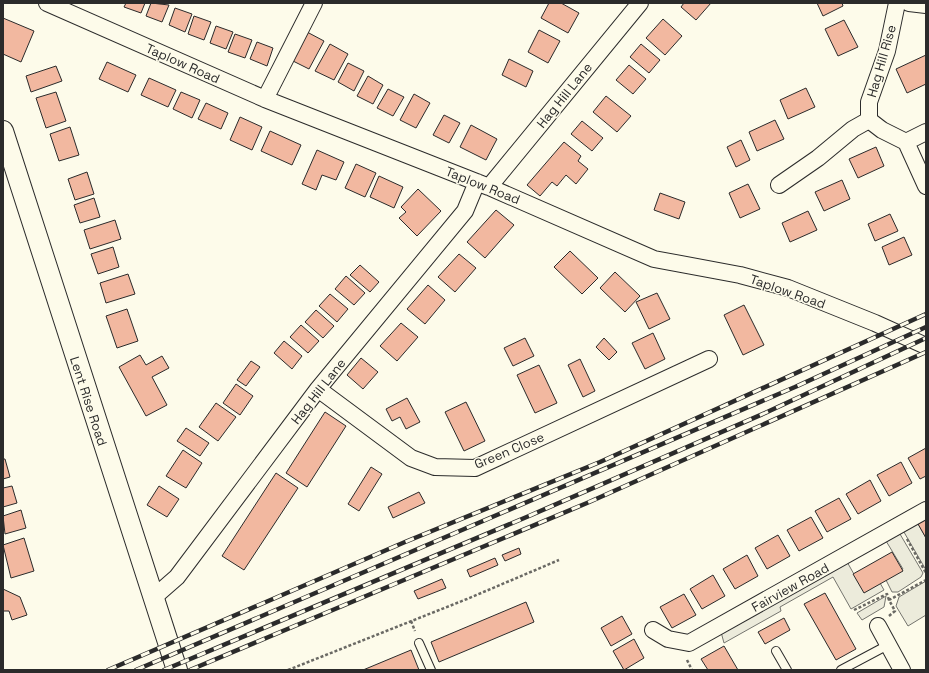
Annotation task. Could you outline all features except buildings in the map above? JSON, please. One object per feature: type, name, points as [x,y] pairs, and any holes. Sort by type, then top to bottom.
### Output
[{"type":"street","name":"Taplow Road","points":[[47,3],[265,100],[483,184],[654,259],[740,275],[788,288],[875,322],[926,346]]},
{"type":"street","points":[[265,100],[314,3]]},
{"type":"street","name":"Hag Hill Lane","points":[[153,598],[178,577],[318,389],[465,210],[483,184],[640,3]]},
{"type":"street","name":"Hag Hill Rise","points":[[869,120],[869,102],[887,51],[897,3]]},
{"type":"street","points":[[909,3],[926,5]]},
{"type":"street","points":[[779,185],[818,158],[853,129],[869,120],[882,130],[906,142],[926,186]]},
{"type":"street","name":"Lent Rise Road","points":[[3,131],[177,670]]},
{"type":"street","points":[[906,142],[926,132]]},
{"type":"street","name":"Green Close","points":[[318,389],[411,458],[435,467],[475,468],[708,359]]},
{"type":"street","name":"Fairview Road","points":[[653,630],[668,640],[689,644],[926,510]]},
{"type":"street","points":[[878,626],[902,670]]},
{"type":"lane","points":[[419,643],[431,670]]},
{"type":"lane","points":[[841,670],[888,645]]},
{"type":"lane","points":[[776,651],[787,670]]},
{"type":"path","points":[[903,532],[926,573]]},
{"type":"path","points":[[288,670],[467,599],[559,560]]},
{"type":"path","points":[[889,600],[926,580]]},
{"type":"path","points":[[854,610],[887,594],[895,611],[878,626]]},
{"type":"shaded area","points":[[916,520],[926,538],[926,570],[901,527]]},
{"type":"shaded area","points":[[897,529],[923,573],[921,577],[898,592],[892,592],[886,580],[903,569],[883,536]]},
{"type":"shaded area","points":[[846,560],[864,592],[880,583],[884,590],[851,609],[833,577],[780,607],[781,611],[724,643],[721,632]]},
{"type":"shaded area","points":[[926,581],[926,615],[908,626],[896,606],[899,597]]},
{"type":"shaded area","points":[[886,596],[884,607],[862,620],[857,613]]},
{"type":"railway","points":[[108,670],[405,542],[600,462],[926,314]]},
{"type":"railway","points":[[136,670],[795,387],[926,327]]},
{"type":"railway","points":[[164,670],[529,516],[765,413],[926,338]]},
{"type":"railway","points":[[190,670],[587,503],[926,352]]}]
